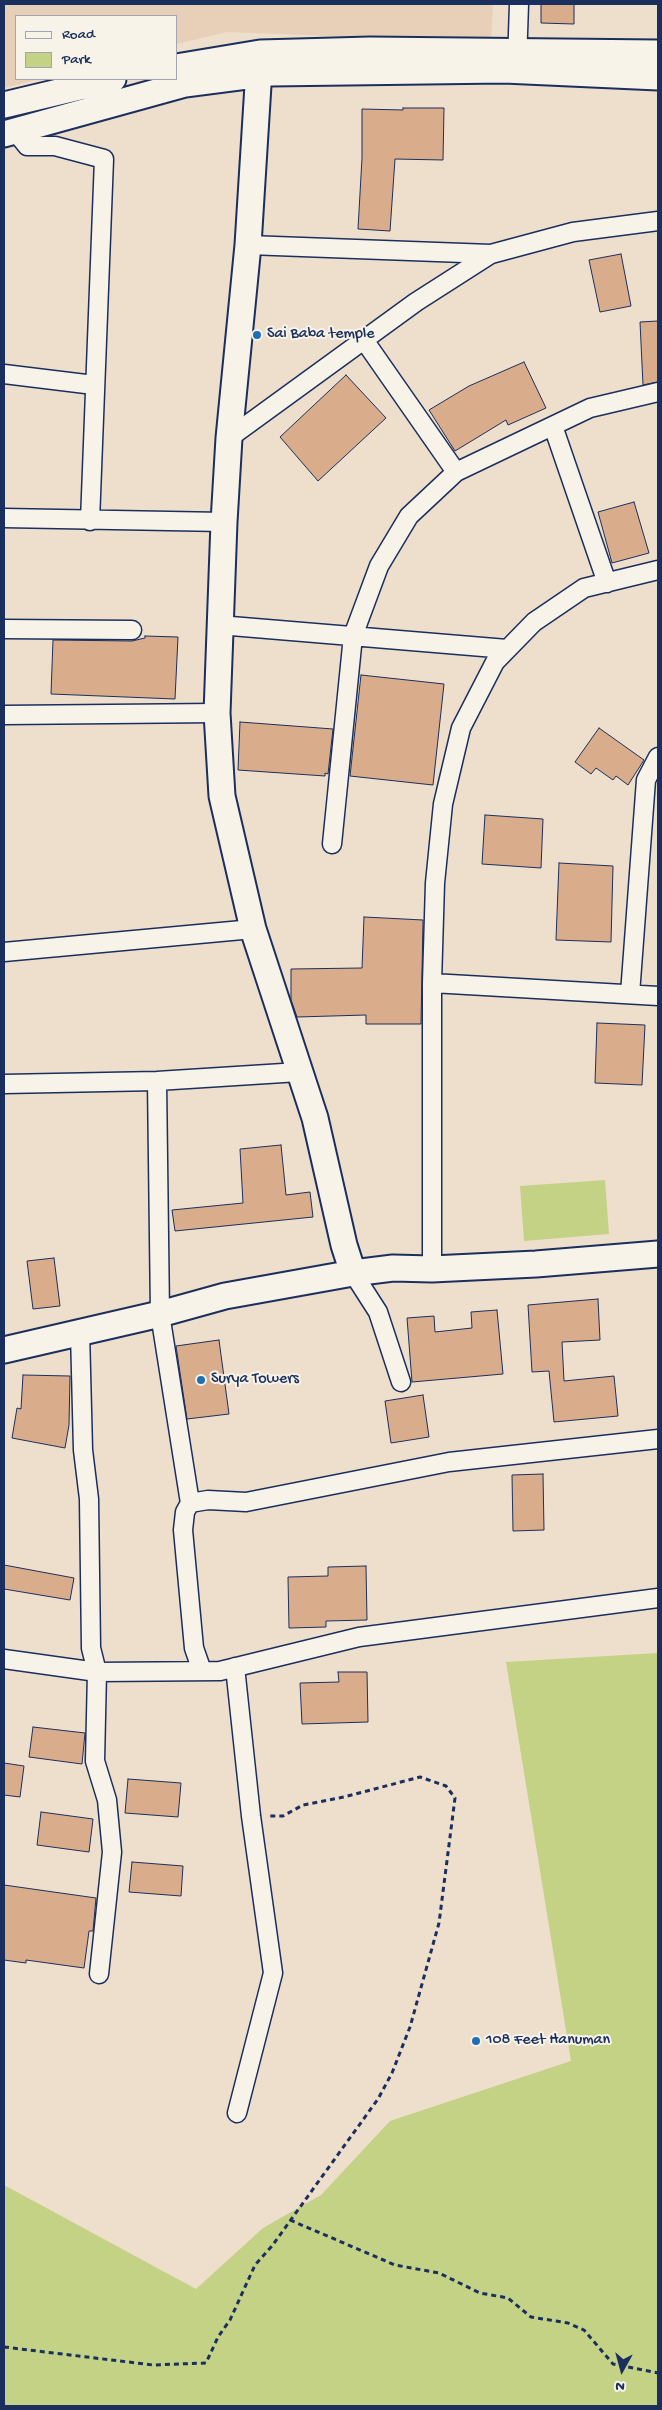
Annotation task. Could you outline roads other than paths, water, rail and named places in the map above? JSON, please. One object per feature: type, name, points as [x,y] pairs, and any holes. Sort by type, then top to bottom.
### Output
[{"type":"main road","points":[[178,67],[260,64],[370,50],[517,61],[658,77]]},
{"type":"main road","points":[[517,61],[658,54]]},
{"type":"main road","points":[[9,132],[260,64]]},
{"type":"main road","points":[[260,64],[248,245],[229,438],[224,522],[217,713],[222,796],[253,929],[315,1118],[344,1245],[353,1273]]},
{"type":"main road","points":[[4,105],[109,80]]},
{"type":"main road","points":[[4,1350],[160,1314],[224,1296],[353,1273],[393,1268],[432,1269],[536,1264],[658,1254]]},
{"type":"street","points":[[517,61],[519,4]]},
{"type":"street","points":[[9,132],[27,146],[55,146],[104,159],[90,521]]},
{"type":"street","points":[[248,245],[491,254],[573,232],[658,221]]},
{"type":"street","points":[[229,438],[364,340],[491,254]]},
{"type":"street","points":[[364,340],[456,472]]},
{"type":"street","points":[[4,374],[94,385]]},
{"type":"street","points":[[332,844],[353,636],[379,566],[410,516],[456,472],[590,408],[658,392]]},
{"type":"street","points":[[553,426],[607,583]]},
{"type":"street","points":[[4,518],[224,522]]},
{"type":"street","points":[[432,1269],[432,983],[435,883],[443,804],[461,728],[495,662],[534,622],[584,588],[658,570]]},
{"type":"street","points":[[219,625],[507,649]]},
{"type":"street","points":[[4,628],[132,630]]},
{"type":"street","points":[[4,714],[217,713]]},
{"type":"street","points":[[630,994],[646,780],[658,757]]},
{"type":"street","points":[[4,952],[253,929]]},
{"type":"street","points":[[432,983],[658,996]]},
{"type":"street","points":[[4,1084],[157,1081],[299,1072]]},
{"type":"street","points":[[157,1081],[160,1314],[190,1503],[184,1512],[183,1530],[194,1648],[202,1672]]},
{"type":"street","points":[[353,1273],[378,1312],[401,1382]]},
{"type":"street","points":[[80,1332],[83,1450],[89,1498],[91,1648],[97,1672],[95,1761],[107,1800],[112,1852],[98,1974]]},
{"type":"street","points":[[190,1503],[208,1500],[246,1502],[449,1462],[658,1439]]},
{"type":"street","points":[[4,1659],[97,1672],[220,1671],[359,1637],[658,1598]]},
{"type":"street","points":[[235,1667],[251,1816],[273,1973],[237,2113]]},
{"type":"place","name":"Sai Baba temple","points":[[257,335]]},
{"type":"place","name":"Surya Towers","points":[[201,1380]]},
{"type":"place","name":"108 Feet Hanuman","points":[[476,2041]]}]
